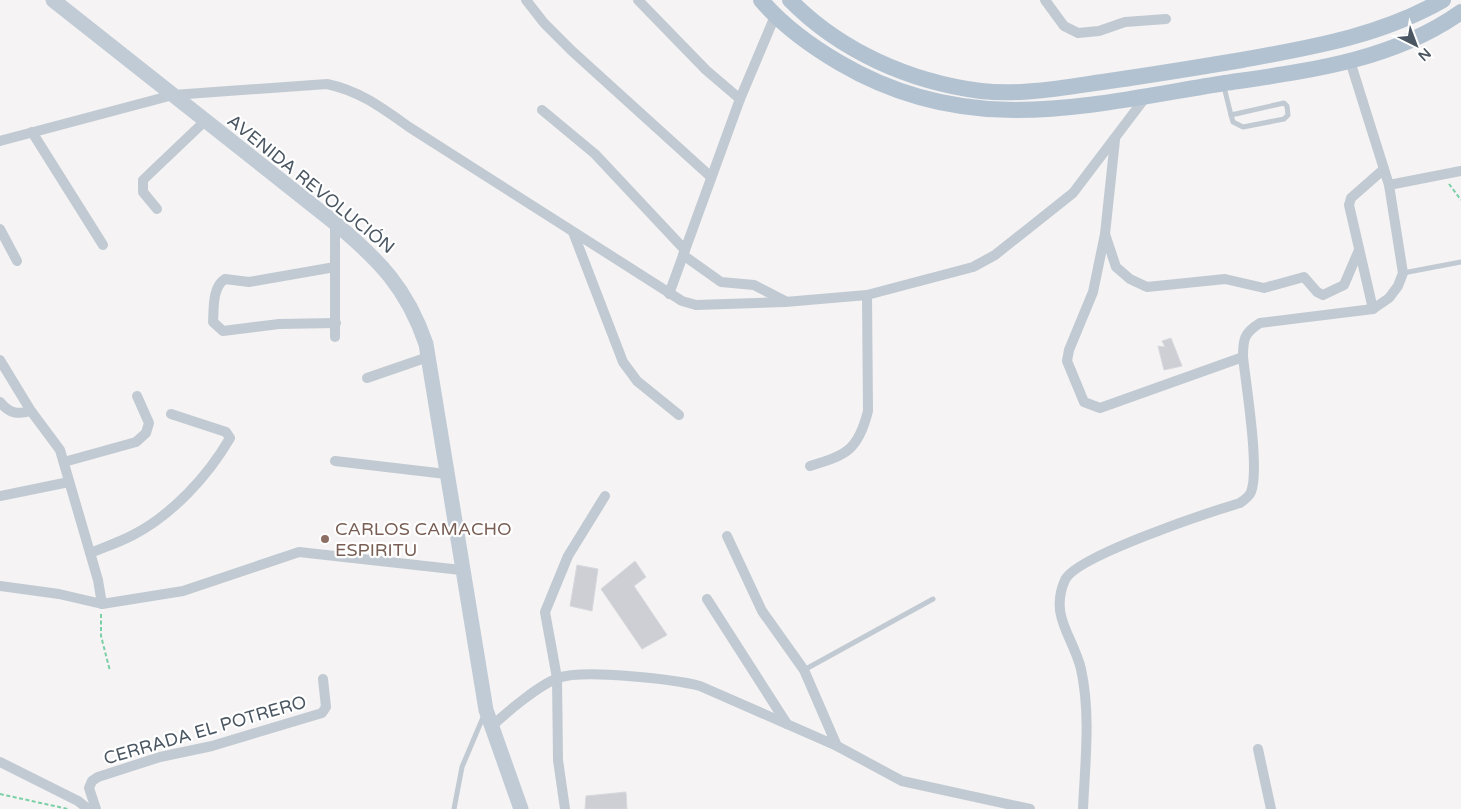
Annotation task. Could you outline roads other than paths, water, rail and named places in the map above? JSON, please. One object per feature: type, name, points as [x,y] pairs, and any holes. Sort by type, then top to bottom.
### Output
[{"type":"main road","points":[[761,0],[775,16],[808,42],[855,72],[898,91],[948,105],[1000,111],[1033,111],[1144,98],[1350,61],[1405,43],[1445,23],[1461,12]]},
{"type":"main road","points":[[790,0],[803,13],[842,42],[891,67],[923,78],[969,89],[1016,92],[1142,77],[1316,48],[1404,21],[1444,0]]},
{"type":"street","name":"AVENIDA REVOLUCIÓN","points":[[53,0],[335,223],[380,262],[400,288],[420,326],[428,357],[461,570],[486,710],[521,809]]},
{"type":"street","points":[[526,0],[544,23],[572,51],[711,177]]},
{"type":"street","points":[[638,0],[706,70],[740,99]]},
{"type":"street","points":[[1045,0],[1064,26],[1078,32],[1099,31],[1125,22],[1149,18],[1166,19]]},
{"type":"street","points":[[669,294],[740,99],[775,16]]},
{"type":"street","points":[[1083,809],[1087,699],[1081,668],[1072,642],[1060,620],[1058,600],[1066,578],[1082,566],[1141,537],[1240,503],[1250,494],[1254,480],[1243,340],[1252,328],[1260,323],[1373,309],[1389,298],[1398,286],[1404,273],[1389,185],[1350,61]]},
{"type":"street","points":[[0,141],[173,95],[328,84],[349,89],[366,97],[409,127],[669,294],[696,305],[786,302],[867,295],[973,267],[995,256],[1074,193],[1144,98]]},
{"type":"street","points":[[542,110],[600,158],[684,253],[721,282],[754,284],[786,302]]},
{"type":"street","points":[[157,209],[143,192],[143,180],[205,121]]},
{"type":"street","points":[[32,132],[103,245]]},
{"type":"street","points":[[1115,138],[1105,234],[1093,292],[1069,350],[1067,361],[1084,402],[1100,408],[1243,357]]},
{"type":"street","points":[[1373,309],[1349,205],[1351,198],[1384,169]]},
{"type":"street","points":[[1389,185],[1461,171]]},
{"type":"street","points":[[335,223],[335,336]]},
{"type":"street","points":[[0,229],[18,261]]},
{"type":"street","points":[[573,232],[623,362],[637,381],[679,415]]},
{"type":"street","points":[[1105,234],[1116,266],[1130,279],[1147,287],[1225,279],[1264,288],[1304,278],[1316,292],[1323,295],[1344,285],[1359,250]]},
{"type":"street","points":[[335,267],[249,282],[224,279],[219,284],[215,297],[213,322],[223,332],[280,324],[336,323]]},
{"type":"street","points":[[810,466],[842,456],[852,448],[864,426],[868,411],[867,295]]},
{"type":"street","points":[[367,378],[428,357]]},
{"type":"street","points":[[0,360],[31,412],[53,440],[64,462],[98,580],[102,604]]},
{"type":"street","points":[[64,462],[136,442],[143,438],[149,423],[137,396]]},
{"type":"street","points":[[2,409],[21,414],[31,412]]},
{"type":"street","points":[[90,553],[134,535],[174,506],[200,480],[219,457],[230,438],[226,432],[172,414]]},
{"type":"street","points":[[335,461],[446,474]]},
{"type":"street","points":[[0,496],[69,482]]},
{"type":"street","points":[[565,809],[558,760],[557,678],[545,612],[547,602],[568,556],[605,496]]},
{"type":"street","points":[[727,536],[762,611],[804,670],[838,746]]},
{"type":"street","points":[[0,586],[59,594],[102,604],[183,591],[300,552],[461,570]]},
{"type":"street","points":[[706,600],[787,724]]},
{"type":"street","points":[[492,726],[505,714],[557,678],[587,675],[679,680],[700,686],[838,746],[902,782],[1030,809]]},
{"type":"street","name":"CERRADA EL POTRERO","points":[[96,809],[89,788],[92,781],[98,777],[160,757],[212,746],[322,713],[326,707],[323,680]]},
{"type":"street","points":[[1258,749],[1271,809]]},
{"type":"street","points":[[0,762],[78,801],[88,809]]},
{"type":"lane","points":[[1223,84],[1231,115],[1233,122],[1243,127],[1284,119],[1288,115],[1287,106],[1284,103],[1231,115]]},
{"type":"lane","points":[[1404,273],[1461,262]]},
{"type":"lane","points":[[804,670],[933,600]]},
{"type":"lane","points":[[454,809],[462,768],[486,710]]},
{"type":"place","name":"CARLOS CAMACHO ESPIRITU","points":[[325,539]]}]
